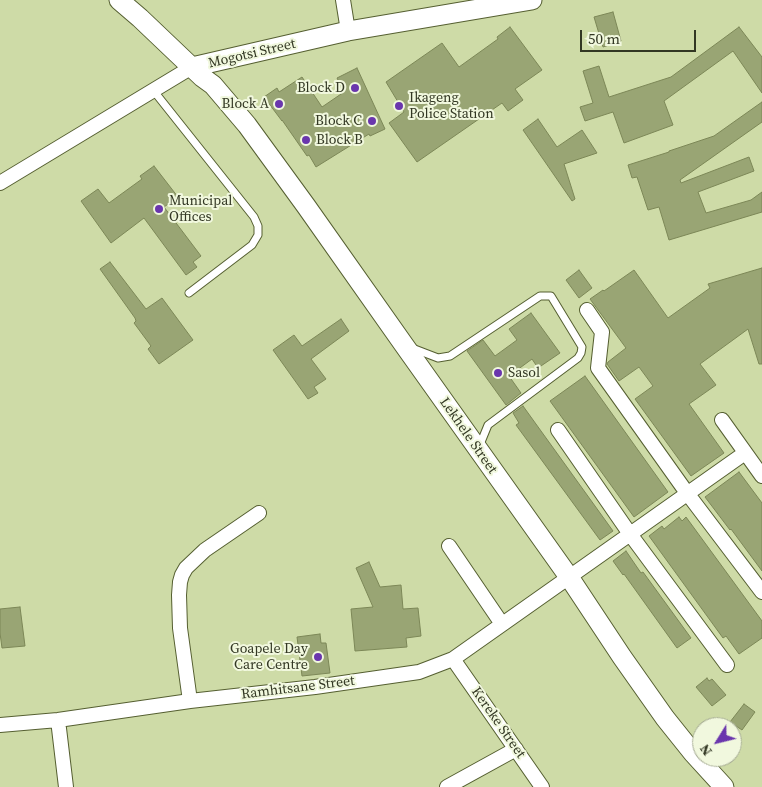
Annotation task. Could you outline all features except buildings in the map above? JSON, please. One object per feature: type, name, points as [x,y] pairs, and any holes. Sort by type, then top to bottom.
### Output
[{"type":"street","points":[[119,0],[196,66]]},
{"type":"street","points":[[138,0],[196,66]]},
{"type":"street","points":[[343,0],[348,31]]},
{"type":"street","name":"Mogotsi Street","points":[[0,183],[196,66],[348,31],[532,0]]},
{"type":"street","name":"Lekhele Street","points":[[196,66],[247,125],[296,191],[665,718],[724,787]]},
{"type":"street","points":[[586,310],[602,332],[598,368],[762,592]]},
{"type":"street","points":[[722,420],[762,476]]},
{"type":"street","points":[[558,430],[630,534],[727,665]]},
{"type":"street","name":"Ramhitsane Street","points":[[0,725],[58,720],[419,672],[453,659],[745,453]]},
{"type":"street","points":[[190,701],[180,628],[179,595],[182,575],[186,568],[205,550],[258,514]]},
{"type":"street","points":[[449,546],[502,624]]},
{"type":"street","name":"Kereke Street","points":[[453,659],[542,787]]},
{"type":"street","points":[[58,720],[66,787]]},
{"type":"street","points":[[447,787],[516,749]]},
{"type":"lane","points":[[153,90],[254,217],[258,226],[258,235],[252,244],[190,293]]},
{"type":"lane","points":[[404,345],[438,358],[450,356],[540,296],[551,296],[582,347],[582,353],[578,358],[488,425],[478,450]]},
{"type":"place","name":"Block D","points":[[355,88]]},
{"type":"place","name":"Block A","points":[[279,104]]},
{"type":"place","name":"Ikageng Police Station","points":[[399,106]]},
{"type":"place","name":"Block C","points":[[372,121]]},
{"type":"place","name":"Block B","points":[[306,140]]},
{"type":"place","name":"Municipal Offices","points":[[159,209]]},
{"type":"place","name":"Sasol","points":[[498,373]]},
{"type":"place","name":"Goapele Day Care Centre","points":[[318,657]]}]
